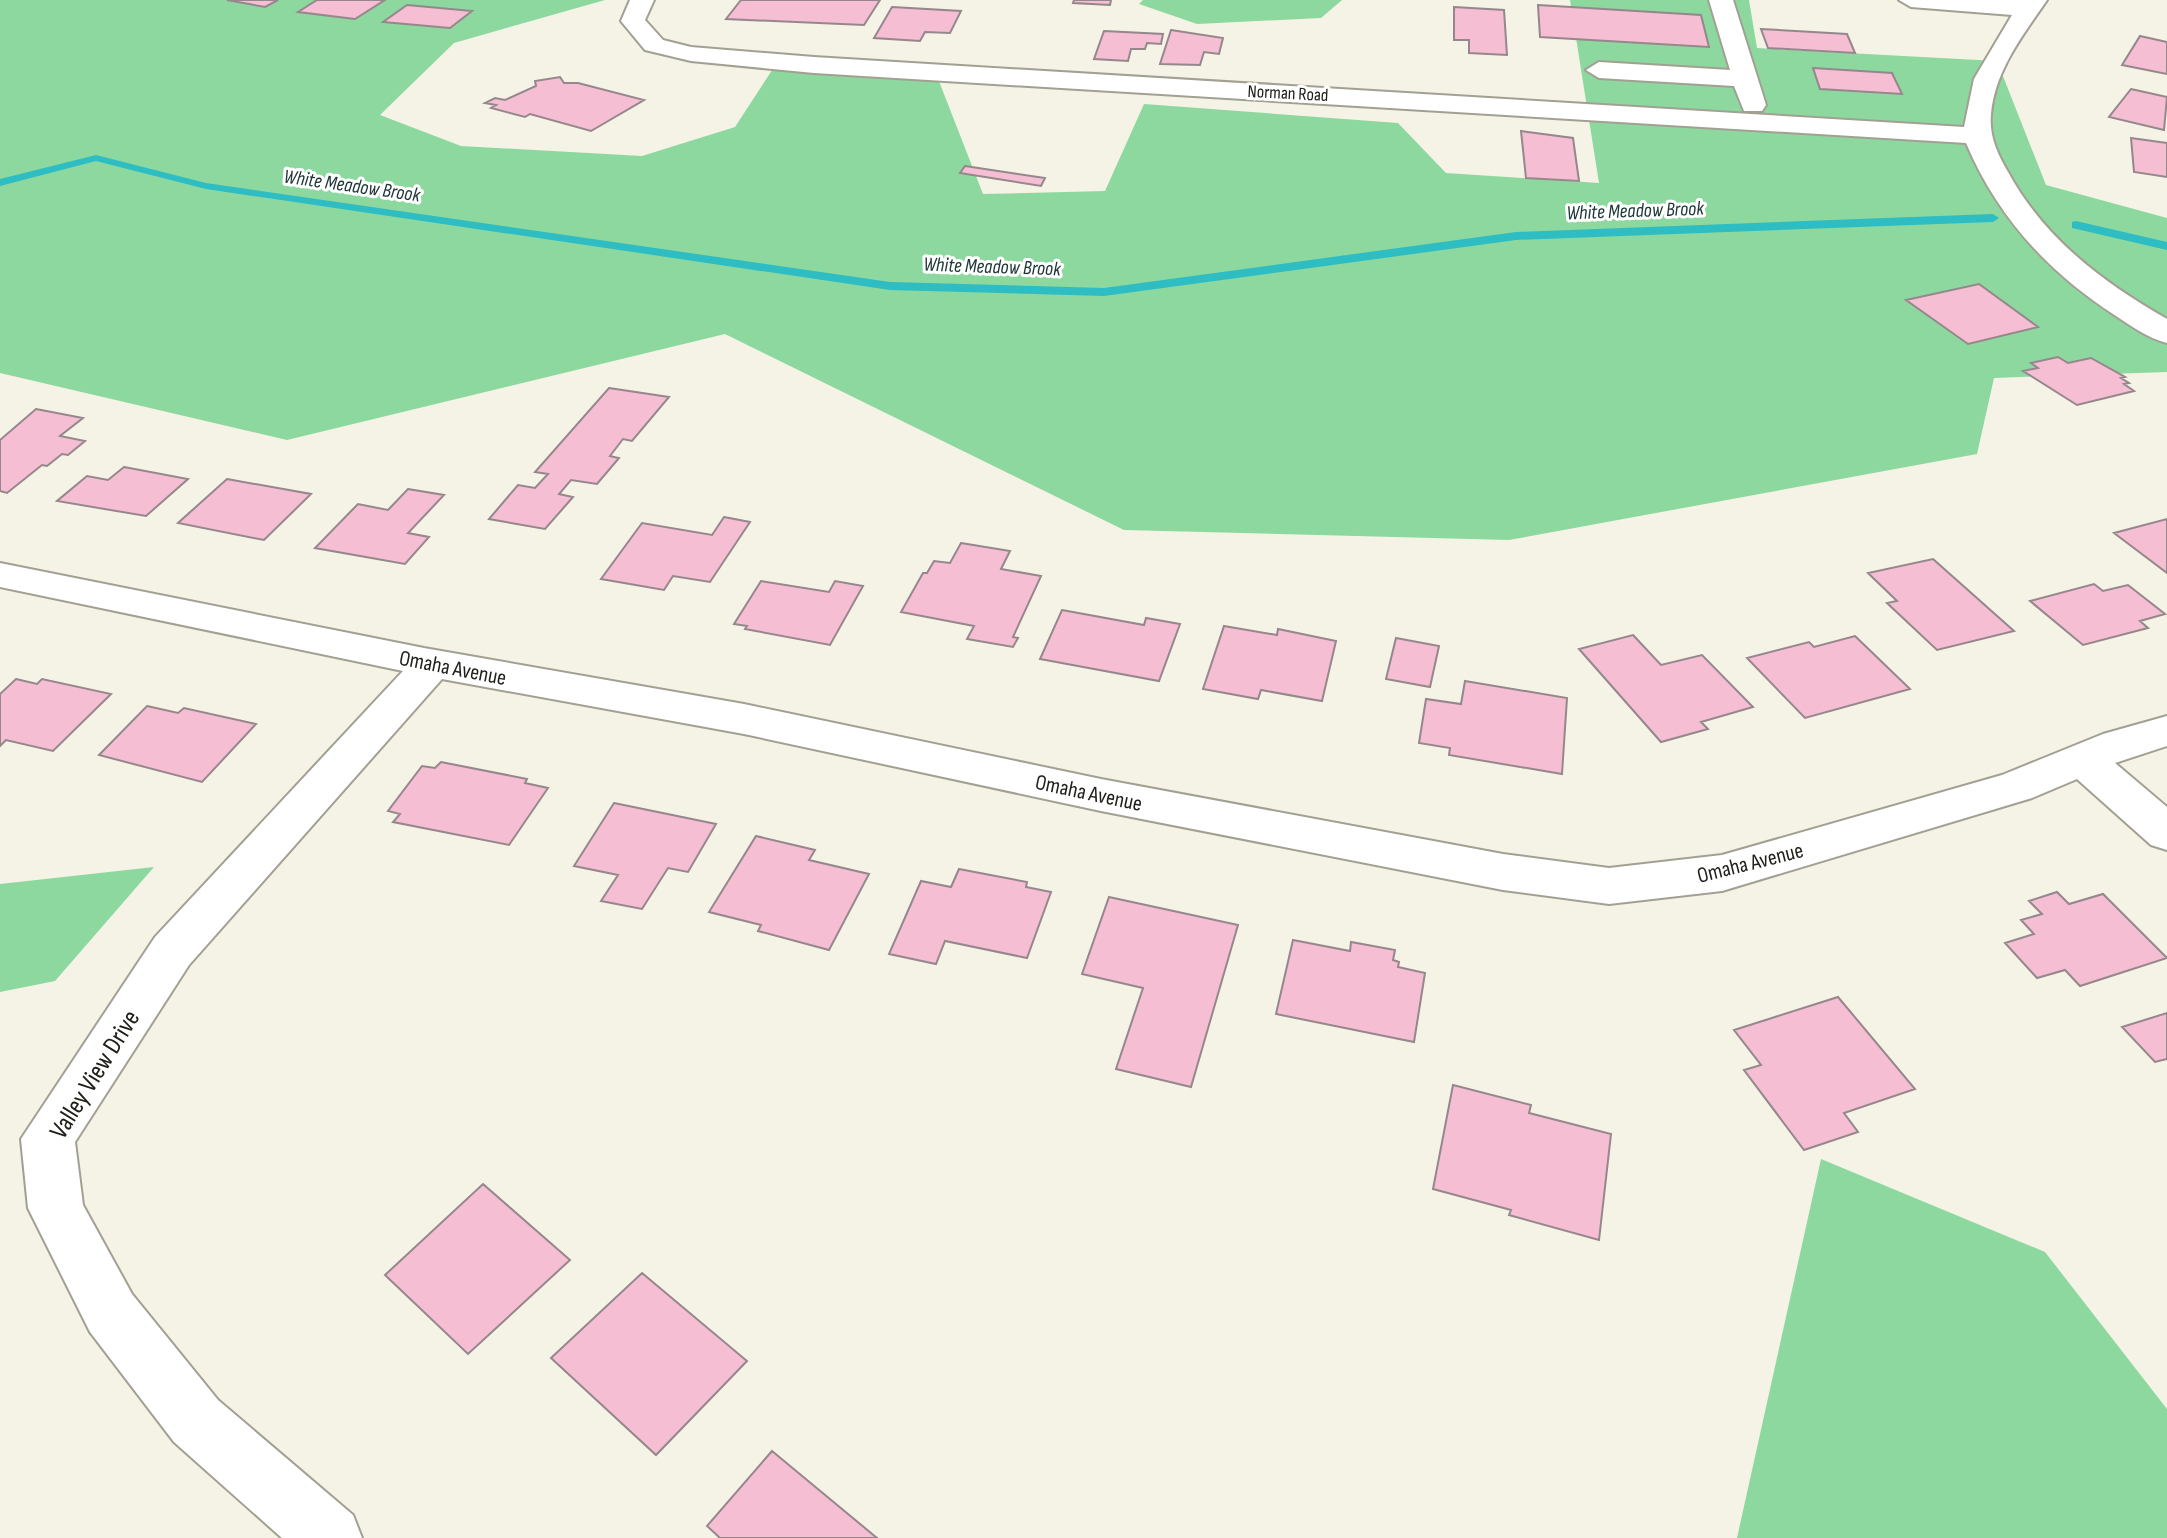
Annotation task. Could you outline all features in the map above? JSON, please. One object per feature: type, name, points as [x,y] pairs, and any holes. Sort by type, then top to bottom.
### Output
[{"type":"street","name":"Norman Road","points":[[642,0],[633,21],[654,45],[691,54],[829,66],[1977,136]]},
{"type":"street","points":[[1721,0],[1758,121]]},
{"type":"street","points":[[1911,0],[2031,4]]},
{"type":"street","points":[[2031,4],[1998,52],[1981,92],[1977,136],[2000,186],[2052,255],[2101,295],[2167,333]]},
{"type":"street","points":[[1599,70],[1742,68]]},
{"type":"street","name":"Omaha Avenue","points":[[0,575],[424,662],[744,719],[1101,795],[1503,872],[1609,886],[1722,873],[2016,787],[2082,759],[2167,731]]},
{"type":"street","name":"Valley View Drive","points":[[330,1538],[196,1421],[111,1313],[56,1208],[48,1139],[172,951],[424,674],[424,662]]},
{"type":"street","points":[[2082,759],[2167,833]]},
{"type":"green space","points":[[0,0],[605,0],[454,43],[380,115],[461,146],[642,156],[735,127],[778,61],[935,71],[983,194],[1105,191],[1144,104],[1398,123],[1446,173],[1599,183],[1570,0],[1749,0],[1757,48],[1997,61],[2046,185],[2167,218],[2167,372],[1994,378],[1977,454],[1509,540],[1124,530],[725,334],[287,440],[0,373]]},
{"type":"green space","points":[[1143,0],[1342,0],[1321,18],[1197,24],[1139,4]]},
{"type":"green space","points":[[154,867],[55,981],[0,992],[0,884]]},
{"type":"green space","points":[[1821,1159],[2045,1252],[2167,1409],[2167,1538],[1737,1538]]},
{"type":"building","points":[[227,0],[278,0],[265,7]]},
{"type":"building","points":[[317,0],[385,0],[355,19],[298,12]]},
{"type":"building","points":[[741,0],[880,0],[864,25],[726,19]]},
{"type":"building","points":[[1074,0],[1111,0],[1110,5],[1073,3]]},
{"type":"building","points":[[407,5],[472,11],[450,28],[383,22]]},
{"type":"building","points":[[1538,5],[1701,15],[1709,47],[1540,37]]},
{"type":"building","points":[[892,7],[961,11],[950,33],[925,32],[920,41],[874,38]]},
{"type":"building","points":[[1454,7],[1504,10],[1507,55],[1469,53],[1469,40],[1454,40]]},
{"type":"building","points":[[1761,29],[1847,34],[1855,53],[1768,48]]},
{"type":"building","points":[[1171,30],[1223,38],[1219,54],[1204,52],[1200,65],[1160,64]]},
{"type":"building","points":[[1104,31],[1163,34],[1161,44],[1147,43],[1145,49],[1131,49],[1128,61],[1094,59]]},
{"type":"building","points":[[2140,36],[2167,42],[2167,74],[2122,65]]},
{"type":"building","points":[[1813,68],[1892,73],[1902,94],[1820,89]]},
{"type":"building","points":[[560,77],[564,83],[578,83],[644,100],[591,131],[530,114],[525,117],[491,108],[496,105],[485,103],[495,98],[505,100],[536,86],[535,81]]},
{"type":"building","points":[[2131,89],[2167,97],[2164,130],[2109,117]]},
{"type":"building","points":[[1521,131],[1573,138],[1579,181],[1526,178]]},
{"type":"building","points":[[2131,138],[2167,143],[2167,177],[2134,172]]},
{"type":"building","points":[[965,166],[1045,178],[1041,186],[960,173]]},
{"type":"building","points":[[1979,284],[2038,327],[1968,344],[1906,300]]},
{"type":"building","points":[[2058,357],[2068,363],[2091,358],[2125,377],[2121,378],[2129,383],[2124,384],[2134,391],[2077,405],[2023,371],[2038,368],[2031,363]]},
{"type":"building","points":[[609,388],[669,397],[632,441],[623,439],[610,456],[619,458],[597,484],[571,480],[559,494],[573,497],[545,529],[489,519],[518,485],[535,488],[548,474],[535,472]]},
{"type":"building","points":[[36,409],[83,418],[60,436],[85,441],[68,455],[62,454],[47,466],[42,465],[7,493],[0,491],[0,440]]},
{"type":"building","points":[[124,467],[188,479],[146,516],[57,501],[87,476],[108,480]]},
{"type":"building","points":[[227,479],[311,494],[264,540],[178,523]]},
{"type":"building","points":[[408,489],[444,495],[408,533],[429,537],[405,564],[315,548],[358,504],[388,510]]},
{"type":"building","points":[[724,517],[750,522],[710,582],[673,576],[664,590],[601,579],[642,523],[712,535]]},
{"type":"building","points":[[2167,519],[2167,573],[2114,533]]},
{"type":"building","points":[[961,543],[1010,551],[1001,569],[1041,576],[1013,637],[1018,638],[1013,647],[967,639],[974,626],[901,612],[923,573],[927,573],[934,561],[950,563]]},
{"type":"building","points":[[1933,559],[2014,631],[1937,650],[1887,603],[1897,601],[1868,573]]},
{"type":"building","points":[[761,581],[829,592],[835,581],[863,586],[830,645],[745,629],[747,626],[734,624]]},
{"type":"building","points":[[2094,584],[2103,591],[2128,585],[2165,614],[2140,621],[2148,628],[2083,645],[2030,601]]},
{"type":"building","points":[[1062,610],[1144,625],[1146,618],[1180,624],[1159,681],[1040,659]]},
{"type":"building","points":[[1224,626],[1277,635],[1278,629],[1336,641],[1322,701],[1261,690],[1258,699],[1203,689]]},
{"type":"building","points":[[1633,635],[1661,665],[1702,655],[1753,707],[1701,722],[1708,729],[1661,742],[1579,649]]},
{"type":"building","points":[[1855,636],[1910,689],[1805,718],[1747,658],[1809,642],[1814,647]]},
{"type":"building","points":[[1396,638],[1439,646],[1430,687],[1386,679]]},
{"type":"building","points":[[16,679],[37,684],[42,679],[111,694],[53,751],[6,740],[0,746],[0,694]]},
{"type":"building","points":[[1465,681],[1567,698],[1562,774],[1449,755],[1450,748],[1419,743],[1426,699],[1461,704]]},
{"type":"building","points":[[147,706],[178,713],[184,708],[256,724],[202,782],[99,755]]},
{"type":"building","points":[[441,762],[527,779],[525,783],[548,788],[509,845],[393,822],[400,814],[388,811],[422,766],[435,768]]},
{"type":"building","points":[[614,803],[716,824],[688,872],[668,868],[642,909],[601,901],[618,875],[574,866]]},
{"type":"building","points":[[756,836],[815,850],[809,860],[869,874],[829,950],[758,931],[761,925],[709,912]]},
{"type":"building","points":[[959,869],[1027,882],[1026,887],[1051,892],[1027,958],[945,941],[936,964],[889,954],[921,881],[951,887]]},
{"type":"building","points":[[2057,892],[2069,904],[2103,894],[2167,958],[2080,986],[2065,970],[2037,978],[2005,943],[2034,934],[2021,920],[2042,914],[2029,901]]},
{"type":"building","points":[[1109,897],[1238,925],[1191,1087],[1116,1069],[1143,988],[1082,974]]},
{"type":"building","points":[[1293,940],[1350,951],[1351,942],[1395,950],[1393,960],[1399,962],[1398,967],[1425,973],[1414,1042],[1276,1014]]},
{"type":"building","points":[[1838,997],[1915,1089],[1844,1113],[1858,1132],[1804,1150],[1744,1070],[1761,1065],[1734,1030]]},
{"type":"building","points":[[2167,1013],[2167,1059],[2155,1062],[2122,1027]]},
{"type":"building","points":[[1453,1085],[1531,1105],[1529,1113],[1611,1134],[1599,1240],[1509,1215],[1511,1210],[1433,1189]]},
{"type":"building","points":[[483,1184],[570,1260],[468,1354],[385,1275]]},
{"type":"building","points":[[642,1273],[747,1361],[656,1455],[551,1358]]},
{"type":"building","points":[[772,1451],[877,1538],[720,1538],[707,1526]]},
{"type":"waterway","name":"White Meadow Brook","points":[[0,183],[96,158],[206,186],[890,286],[1104,292],[1516,236],[1993,218]]},
{"type":"waterway","name":"White Meadow Brook","points":[[2076,225],[2167,246]]}]
